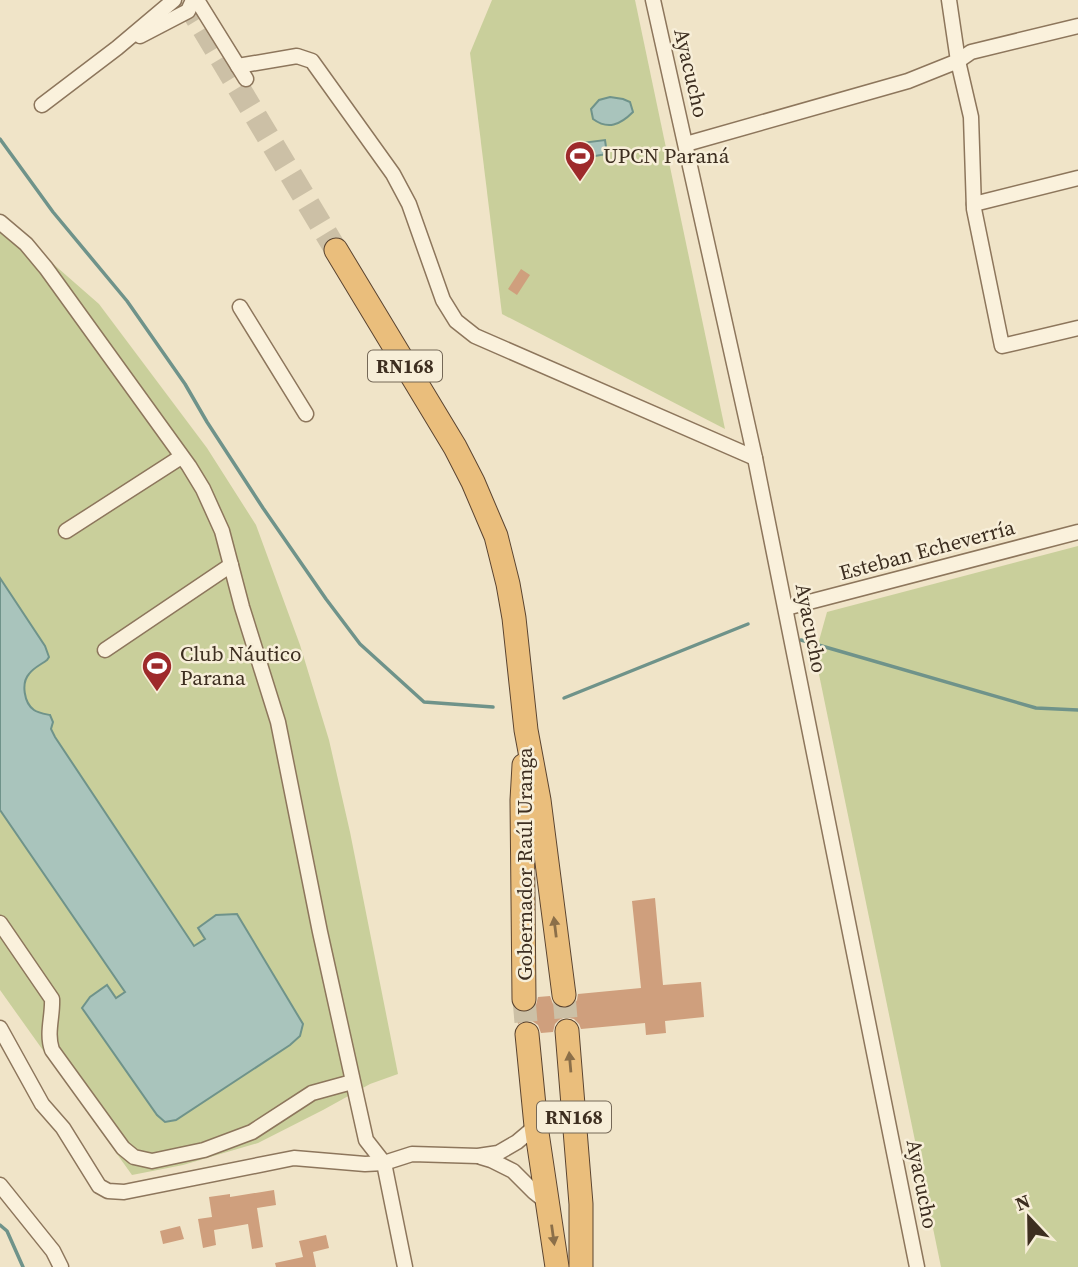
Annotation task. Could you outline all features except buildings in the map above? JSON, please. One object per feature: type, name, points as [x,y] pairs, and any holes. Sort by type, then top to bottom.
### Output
[{"type":"highway","name":"Gobernador Raúl Uranga","points":[[336,250],[455,447],[488,515],[499,547],[508,584],[564,995]]},
{"type":"highway","name":"Gobernador Raúl Uranga","points":[[524,999],[522,800],[526,730]]},
{"type":"highway","name":"RN168","points":[[567,1031],[581,1204],[581,1267]]},
{"type":"highway","name":"RN168","points":[[527,1034],[536,1126],[557,1267]]},
{"type":"street","points":[[42,105],[174,0]]},
{"type":"street","points":[[117,48],[188,11],[195,0],[246,79]]},
{"type":"street","name":"Ayacucho","points":[[653,0],[755,458],[917,1267]]},
{"type":"street","points":[[949,0],[958,61],[971,117],[974,204],[1002,346],[1078,328]]},
{"type":"street","points":[[686,144],[908,80],[958,61],[971,52],[1078,26]]},
{"type":"street","points":[[237,66],[297,56],[312,61],[393,174],[409,204],[443,300],[456,321],[475,336],[755,458]]},
{"type":"street","points":[[974,204],[1078,178]]},
{"type":"street","points":[[0,222],[26,244],[46,268],[203,489],[222,531],[242,607],[278,722],[352,1082],[366,1140],[384,1163],[405,1267]]},
{"type":"street","points":[[240,307],[306,414]]},
{"type":"street","points":[[66,531],[181,457]]},
{"type":"street","name":"Esteban Echeverría","points":[[786,608],[1078,532]]},
{"type":"street","points":[[105,650],[230,565]]},
{"type":"street","points":[[0,923],[52,999],[49,1041],[52,1050],[116,1138],[134,1157],[152,1161],[204,1150],[252,1132],[312,1093],[352,1082]]},
{"type":"street","points":[[0,1028],[42,1104],[62,1128],[99,1186],[108,1191],[124,1192],[294,1158],[365,1164],[384,1163],[412,1154],[478,1156],[498,1153],[536,1126]]},
{"type":"street","points":[[478,1156],[513,1171],[548,1203]]},
{"type":"street","points":[[0,1185],[53,1251],[61,1267]]},
{"type":"green space","name":"UPCN Paraná","points":[[492,0],[635,0],[725,429],[502,314],[470,53]]},
{"type":"green space","name":"Club Náutico Parana","points":[[0,214],[3,220],[99,304],[207,448],[256,525],[300,645],[329,740],[398,1074],[370,1084],[258,1143],[183,1165],[132,1175],[0,990]]},
{"type":"green space","points":[[1078,546],[1078,1267],[941,1267],[815,655],[827,612]]},
{"type":"water","points":[[610,97],[630,102],[633,112],[619,123],[609,125],[593,119],[591,109],[599,100]]},
{"type":"water","points":[[605,140],[607,154],[583,158],[581,143]]},
{"type":"water","points":[[0,578],[45,646],[49,657],[33,670],[25,682],[28,703],[37,712],[50,715],[53,722],[51,729],[55,737],[194,946],[205,939],[198,928],[216,915],[237,914],[303,1024],[300,1036],[290,1045],[176,1120],[165,1122],[157,1115],[82,1008],[90,997],[107,985],[116,998],[125,992],[0,810]]},
{"type":"waterway","points":[[0,139],[53,212],[127,301],[185,384],[263,508],[360,644],[424,702],[493,707]]},
{"type":"waterway","points":[[564,698],[748,624]]},
{"type":"waterway","points":[[801,640],[1036,708],[1078,710]]},
{"type":"waterway","points":[[0,1225],[7,1231],[23,1267]]},
{"type":"tunnel","points":[[186,0],[336,250]]},
{"type":"tunnel","points":[[564,995],[567,1031]]},
{"type":"tunnel","points":[[524,999],[527,1034]]},
{"type":"place","name":"UPCN Paraná","points":[[580,183]]},
{"type":"place","name":"Club Náutico Parana","points":[[157,693]]}]
